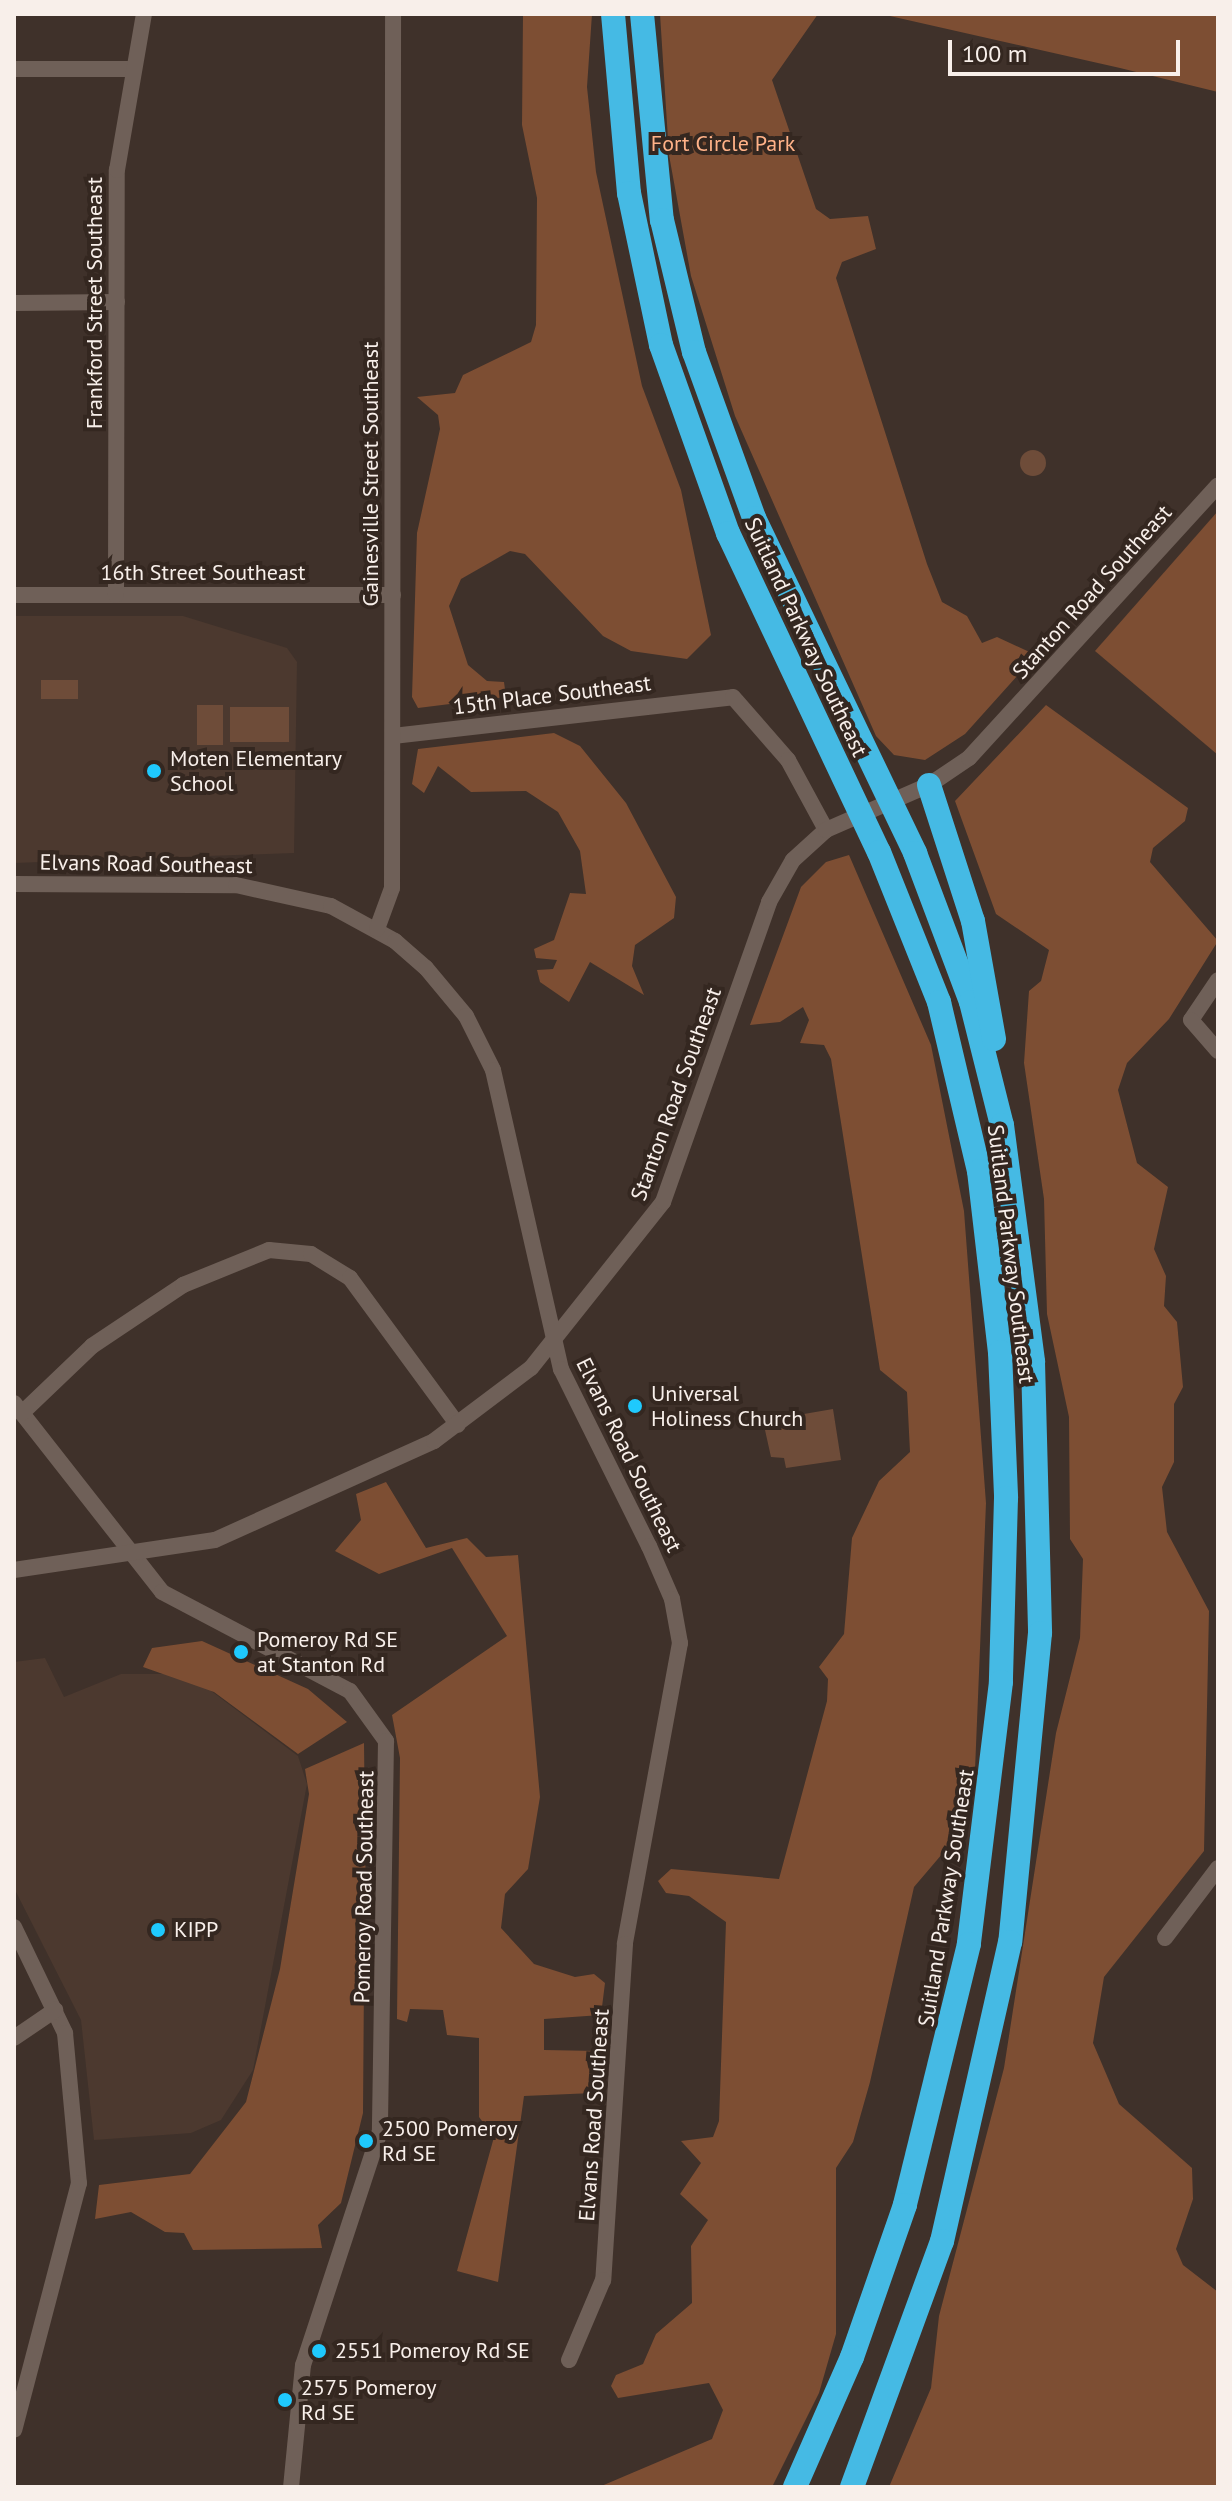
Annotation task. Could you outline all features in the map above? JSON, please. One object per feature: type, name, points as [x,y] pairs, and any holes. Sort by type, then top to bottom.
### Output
[{"type":"highway","name":"Suitland Parkway Southeast","points":[[613,14],[633,224],[670,377],[742,566],[861,814],[939,1002],[979,1171],[1002,1375],[1005,1606],[980,1873],[937,2090],[874,2297],[795,2487]]},
{"type":"highway","name":"Suitland Parkway Southeast","points":[[642,14],[662,220],[694,352],[754,518],[890,802],[958,962],[1002,1125],[1033,1362],[1039,1478],[1040,1633],[1026,1824],[1004,1981],[965,2160],[921,2311],[852,2487]]},
{"type":"highway","points":[[929,785],[984,968],[1002,1125]]},
{"type":"street","name":"Frankford Street Southeast","points":[[116,595],[117,170],[144,14]]},
{"type":"street","name":"Gainesville Street Southeast","points":[[377,929],[392,896],[393,14]]},
{"type":"street","points":[[14,69],[133,69]]},
{"type":"street","points":[[14,303],[117,302]]},
{"type":"street","name":"Stanton Road Southeast","points":[[14,1570],[215,1540],[458,1425],[555,1345],[663,1202],[769,902],[793,860],[826,830],[929,785],[982,745],[1218,485]]},
{"type":"street","name":"16th Street Southeast","points":[[14,595],[393,595]]},
{"type":"street","name":"15th Place Southeast","points":[[393,736],[716,697],[746,704],[788,760],[826,830]]},
{"type":"street","name":"Elvans Road Southeast","points":[[14,884],[265,888],[319,901],[377,929],[447,991],[493,1070],[555,1345],[672,1599],[680,1656],[625,1944],[603,2280],[569,2360]]},
{"type":"street","points":[[1218,980],[1198,1006],[1192,1026],[1218,1051]]},
{"type":"street","points":[[18,1408],[92,1346],[183,1285],[269,1250],[311,1254],[350,1278],[458,1425]]},
{"type":"street","name":"Pomeroy Road Southeast","points":[[18,1408],[128,1554],[183,1606],[350,1691],[371,1711],[387,1749],[380,2131],[303,2365],[291,2487]]},
{"type":"street","points":[[1165,1938],[1218,1868]]},
{"type":"street","points":[[14,1927],[67,2041],[78,2194],[14,2430]]},
{"type":"street","points":[[14,2038],[55,2010]]},
{"type":"shaded area","points":[[1033,450],[1043,453],[1046,463],[1043,473],[1033,476],[1023,473],[1020,463],[1023,453]]},
{"type":"shaded area","name":"Moten Elementary School","points":[[14,616],[183,616],[287,648],[297,662],[294,853],[14,863]]},
{"type":"shaded area","points":[[41,680],[78,680],[78,699],[41,699]]},
{"type":"shaded area","points":[[197,705],[223,705],[223,745],[197,745]]},
{"type":"shaded area","points":[[230,707],[289,707],[289,742],[230,742]]},
{"type":"shaded area","points":[[833,1409],[841,1460],[786,1468],[784,1458],[771,1457],[763,1421]]},
{"type":"shaded area","name":"KIPP","points":[[45,1658],[64,1697],[121,1674],[176,1674],[206,1687],[298,1756],[307,1784],[253,2070],[221,2120],[191,2133],[94,2140],[81,2020],[14,1888],[14,1662]]},
{"type":"green space","points":[[523,14],[592,14],[587,87],[596,172],[642,386],[681,490],[711,635],[687,659],[631,651],[603,636],[525,554],[510,551],[461,579],[449,606],[468,665],[487,681],[504,682],[506,697],[418,708],[412,697],[417,533],[440,429],[438,415],[417,397],[455,393],[463,375],[531,342],[536,325],[537,198],[522,125]]},
{"type":"green space","name":"Fort Circle Park","points":[[660,14],[818,14],[772,80],[816,209],[830,219],[868,216],[876,249],[842,262],[836,278],[927,564],[942,602],[967,616],[982,643],[997,637],[1036,655],[965,734],[925,760],[894,755],[876,736],[735,416],[691,276],[669,155]]},
{"type":"green space","points":[[881,14],[1218,14],[1218,92],[1120,68]]},
{"type":"green space","points":[[1218,511],[1218,755],[1095,651]]},
{"type":"green space","points":[[1046,705],[1188,808],[1185,821],[1153,848],[1150,862],[1218,941],[1169,1019],[1127,1063],[1118,1090],[1137,1163],[1168,1187],[1154,1249],[1166,1276],[1164,1306],[1177,1322],[1183,1387],[1174,1404],[1174,1462],[1162,1487],[1167,1532],[1209,1611],[1204,1851],[1104,1977],[1093,2043],[1119,2104],[1192,2168],[1193,2199],[1176,2249],[1183,2265],[1218,2292],[1218,2487],[889,2487],[931,2388],[939,2316],[1004,2068],[1056,1733],[1080,1638],[1083,1559],[1070,1539],[1069,1417],[1047,1314],[1044,1199],[1024,1063],[1029,991],[1041,981],[1049,950],[996,914],[955,801]]},
{"type":"green space","points":[[554,733],[580,746],[626,803],[676,897],[674,918],[635,945],[632,966],[644,995],[590,962],[569,1002],[540,982],[537,970],[553,969],[557,960],[536,958],[534,949],[554,940],[570,893],[586,894],[580,851],[558,812],[526,791],[471,792],[438,766],[424,793],[412,784],[418,749]]},
{"type":"green space","points":[[849,855],[931,1045],[964,1211],[986,1503],[975,1770],[954,1840],[914,1887],[870,2082],[853,2142],[836,2168],[836,2334],[819,2393],[772,2487],[599,2487],[712,2439],[723,2410],[709,2383],[618,2398],[611,2386],[616,2375],[643,2364],[656,2334],[692,2303],[691,2246],[708,2220],[680,2194],[701,2163],[681,2141],[713,2137],[719,2121],[726,1922],[689,1896],[666,1893],[658,1881],[671,1869],[779,1879],[827,1701],[828,1679],[819,1667],[844,1634],[852,1538],[879,1481],[910,1452],[907,1392],[880,1370],[831,1059],[824,1045],[800,1043],[809,1020],[803,1007],[780,1022],[750,1025],[801,887],[826,862]]},
{"type":"green space","points":[[386,1482],[426,1548],[467,1538],[486,1557],[518,1555],[540,1797],[528,1869],[505,1894],[501,1928],[534,1964],[575,1977],[594,1974],[605,1983],[601,2015],[544,2019],[544,2050],[598,2051],[593,2093],[524,2096],[498,2282],[457,2271],[494,2137],[479,2117],[479,2038],[447,2035],[443,2010],[410,2009],[407,2022],[397,2019],[400,1758],[392,1715],[507,1636],[452,1548],[379,1574],[335,1551],[361,1520],[356,1494]]},
{"type":"green space","points":[[202,1641],[308,1689],[347,1722],[298,1754],[214,1692],[143,1667],[152,1648]]},
{"type":"green space","points":[[364,1743],[366,1911],[355,1923],[364,1979],[363,2113],[341,2203],[318,2225],[322,2248],[193,2250],[184,2233],[165,2232],[131,2212],[95,2219],[99,2185],[190,2174],[246,2102],[280,1969],[309,1794],[305,1769]]},
{"type":"place","name":"Moten Elementary School","points":[[154,771]]},
{"type":"place","name":"Universal Holiness Church","points":[[635,1406]]},
{"type":"place","name":"Pomeroy Rd SE at Stanton Rd","points":[[241,1652]]},
{"type":"place","name":"KIPP","points":[[158,1930]]},
{"type":"place","name":"2500 Pomeroy Rd SE","points":[[366,2141]]},
{"type":"place","name":"2551 Pomeroy Rd SE","points":[[319,2351]]},
{"type":"place","name":"2575 Pomeroy Rd SE","points":[[285,2400]]}]
